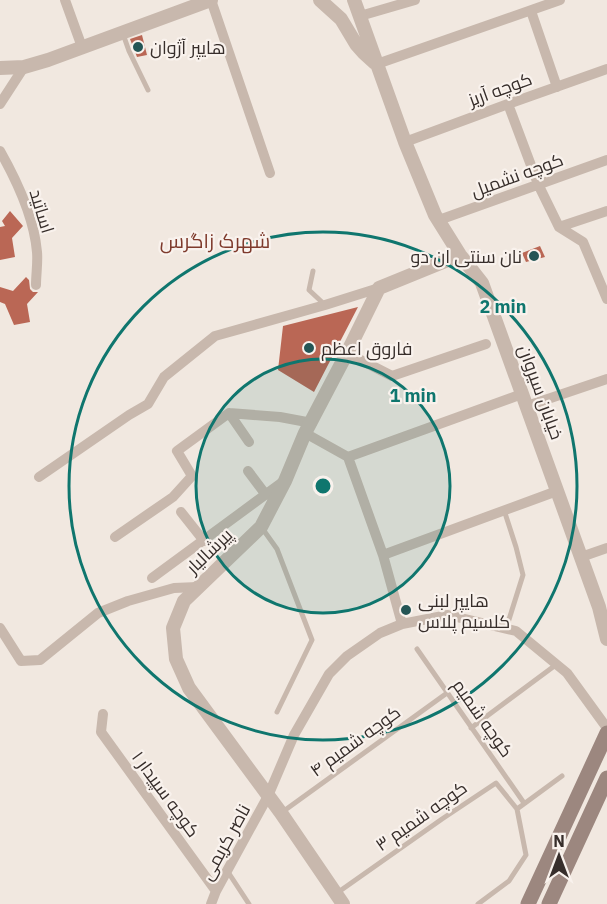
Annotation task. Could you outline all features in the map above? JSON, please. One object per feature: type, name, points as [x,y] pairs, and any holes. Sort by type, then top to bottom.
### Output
[{"type":"main road","points":[[528,904],[607,733]]},
{"type":"main road","points":[[549,904],[607,778]]},
{"type":"street","points":[[65,0],[82,47]]},
{"type":"street","points":[[0,68],[24,67],[123,33],[191,4],[211,0],[270,173]]},
{"type":"street","name":"خیابان سیروان","points":[[320,0],[341,20],[364,53],[377,64]]},
{"type":"street","name":"خیابان سیروان","points":[[354,0],[405,142],[439,220],[460,255],[482,283],[581,557],[603,611],[607,639]]},
{"type":"street","points":[[360,16],[415,0]]},
{"type":"street","points":[[377,64],[560,0]]},
{"type":"street","points":[[531,11],[557,87]]},
{"type":"street","points":[[0,104],[24,67]]},
{"type":"street","name":"کوچه آریز","points":[[405,142],[607,69]]},
{"type":"street","points":[[508,104],[538,184],[559,227],[583,242],[606,295]]},
{"type":"street","name":"اساتید","points":[[0,150],[30,218],[37,253],[36,285]]},
{"type":"street","name":"کوچه نشمیل","points":[[439,220],[607,160]]},
{"type":"street","points":[[559,227],[607,211]]},
{"type":"street","points":[[39,477],[148,404],[164,377],[215,336],[379,288],[460,255]]},
{"type":"street","name":"پیرشالیار","points":[[339,899],[281,813],[189,688],[176,659],[173,628],[184,601],[261,527],[379,288]]},
{"type":"street","points":[[347,353],[392,376],[486,344]]},
{"type":"street","points":[[348,456],[524,400],[607,379]]},
{"type":"street","points":[[229,412],[249,442]]},
{"type":"street","points":[[115,537],[173,497],[192,476],[177,451],[229,412],[280,417],[308,428],[348,456],[383,555],[402,624]]},
{"type":"street","points":[[248,471],[266,495]]},
{"type":"street","points":[[152,578],[285,481]]},
{"type":"street","points":[[383,555],[557,491]]},
{"type":"street","points":[[181,512],[204,541]]},
{"type":"street","points":[[581,557],[607,548]]},
{"type":"street","points":[[0,628],[21,661],[40,660],[98,614],[128,601],[174,588],[198,586]]},
{"type":"street","name":"ناصر کریمی","points":[[211,904],[268,796],[294,735],[329,674],[347,656],[380,633],[402,624],[448,615],[516,631],[567,673],[607,728]]},
{"type":"street","name":"کوچه سپیدار ۱","points":[[103,714],[101,732],[216,891]]},
{"type":"lane","points":[[123,33],[148,90]]},
{"type":"lane","points":[[313,271],[309,290],[325,305]]},
{"type":"lane","points":[[504,510],[523,575],[506,629]]},
{"type":"lane","points":[[261,527],[277,549],[312,640],[277,712]]},
{"type":"lane","name":"کوچه شمیم","points":[[417,649],[524,804]]},
{"type":"lane","points":[[471,728],[557,664]]},
{"type":"lane","name":"کوچه شمیم ۴","points":[[281,813],[447,693]]},
{"type":"lane","points":[[478,904],[509,881],[525,855],[517,809],[562,776]]},
{"type":"lane","name":"کوچه شمیم ۳","points":[[339,899],[442,819],[496,783],[517,809]]},
{"type":"lane","points":[[228,872],[249,904]]},
{"type":"building","name":"هایپر آژوان","points":[[142,35],[147,55],[137,57],[130,39]]},
{"type":"building","points":[[10,211],[23,226],[12,238],[15,257],[0,260],[0,227],[5,226],[2,221]]},
{"type":"building","name":"نان سنتی ان دو","points":[[540,246],[545,257],[526,262],[522,253]]},
{"type":"building","points":[[26,277],[29,280],[30,289],[38,292],[27,304],[30,322],[14,325],[5,304],[0,302],[0,287],[13,291]]},
{"type":"building","name":"فاروق اعظم","points":[[358,307],[314,392],[278,370],[283,326]]},
{"type":"place","name":"هایپر آژوان","points":[[138,47]]},
{"type":"place","name":"نان سنتی ان دو","points":[[534,256]]},
{"type":"place","name":"فاروق اعظم","points":[[309,348]]},
{"type":"place","name":"هایپر لبنی کلسیم پلاس","points":[[406,610]]},
{"type":"district","name":"شهرک زاگرس","points":[[215,240]]}]
